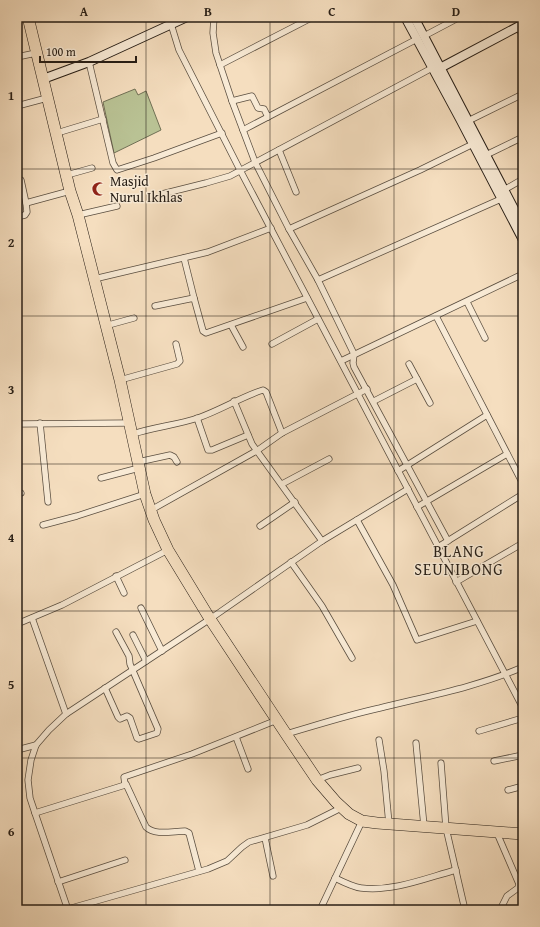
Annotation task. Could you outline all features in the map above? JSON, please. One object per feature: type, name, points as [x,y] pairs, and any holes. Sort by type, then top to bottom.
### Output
[{"type":"highway","points":[[28,17],[70,190],[120,380],[145,494],[154,520],[168,550],[210,619],[286,734],[317,780],[341,808],[362,821],[523,834]]},
{"type":"main road","points":[[43,79],[88,62],[170,21],[188,17]]},
{"type":"main road","points":[[405,17],[420,37],[460,112],[473,144],[504,190],[523,226]]},
{"type":"main road","points":[[414,17],[420,37]]},
{"type":"main road","points":[[436,68],[520,25]]},
{"type":"main road","points":[[460,112],[468,121],[486,156],[501,199],[523,240]]},
{"type":"street","points":[[214,17],[212,33],[216,53],[255,162],[318,280],[354,354],[354,367],[374,401],[448,540]]},
{"type":"street","points":[[220,65],[313,17]]},
{"type":"street","points":[[243,130],[460,17]]},
{"type":"street","points":[[170,21],[182,55],[240,170],[523,708]]},
{"type":"street","points":[[520,25],[523,37]]},
{"type":"street","points":[[17,57],[36,53]]},
{"type":"street","points":[[88,62],[112,163],[118,170],[222,133]]},
{"type":"street","points":[[162,194],[230,176],[436,68]]},
{"type":"street","points":[[468,121],[523,94]]},
{"type":"street","points":[[232,101],[252,96],[258,108],[264,109],[268,117]]},
{"type":"street","points":[[17,106],[47,98]]},
{"type":"street","points":[[57,133],[102,120]]},
{"type":"street","points":[[486,156],[523,137]]},
{"type":"street","points":[[290,229],[420,170],[473,144]]},
{"type":"street","points":[[279,150],[296,192]]},
{"type":"street","points":[[67,176],[92,168]]},
{"type":"street","points":[[504,190],[523,179]]},
{"type":"street","points":[[17,217],[25,215],[26,212],[26,203],[21,180]]},
{"type":"street","points":[[26,203],[70,190]]},
{"type":"street","points":[[318,280],[501,199]]},
{"type":"street","points":[[78,216],[116,206]]},
{"type":"street","points":[[94,279],[208,252],[271,228]]},
{"type":"street","points":[[184,258],[204,333],[232,325],[307,298]]},
{"type":"street","points":[[341,361],[523,274]]},
{"type":"street","points":[[155,306],[194,298]]},
{"type":"street","points":[[467,302],[485,338]]},
{"type":"street","points":[[436,316],[523,484]]},
{"type":"street","points":[[105,326],[134,318]]},
{"type":"street","points":[[272,344],[318,319]]},
{"type":"street","points":[[232,325],[243,347]]},
{"type":"street","points":[[120,380],[177,364],[180,361],[176,344]]},
{"type":"street","points":[[410,364],[430,403]]},
{"type":"street","points":[[374,401],[417,379]]},
{"type":"street","points":[[151,510],[258,450],[282,433],[367,389]]},
{"type":"street","points":[[133,434],[197,418],[227,406],[250,394],[263,390],[265,390],[282,433]]},
{"type":"street","points":[[234,401],[252,444],[296,502],[322,541]]},
{"type":"street","points":[[398,471],[488,415]]},
{"type":"street","points":[[197,418],[208,450],[212,450],[248,435]]},
{"type":"street","points":[[40,423],[48,502]]},
{"type":"street","points":[[17,424],[130,423]]},
{"type":"street","points":[[417,507],[507,454]]},
{"type":"street","points":[[101,478],[170,455],[174,457],[177,462]]},
{"type":"street","points":[[282,484],[329,458]]},
{"type":"street","points":[[341,808],[307,825],[246,843],[227,861],[200,871],[68,909],[30,798],[28,780],[31,760],[36,745],[48,730],[66,714],[210,619],[322,541],[408,489]]},
{"type":"street","points":[[43,525],[77,516],[145,494]]},
{"type":"street","points":[[438,547],[523,494]]},
{"type":"street","points":[[260,526],[296,502]]},
{"type":"street","points":[[357,520],[393,585],[417,640],[477,621]]},
{"type":"street","points":[[456,582],[523,543]]},
{"type":"street","points":[[17,624],[62,606],[116,576],[168,550]]},
{"type":"street","points":[[291,562],[322,606],[352,658]]},
{"type":"street","points":[[116,576],[124,593]]},
{"type":"street","points":[[141,608],[162,651]]},
{"type":"street","points":[[32,618],[66,714]]},
{"type":"street","points":[[105,688],[118,717],[120,719],[127,716],[130,718],[136,738],[139,739],[157,733],[158,729],[130,664],[129,656],[116,632]]},
{"type":"street","points":[[133,635],[146,661]]},
{"type":"street","points":[[286,734],[377,708],[471,686],[505,675],[523,667]]},
{"type":"street","points":[[479,731],[523,718]]},
{"type":"street","points":[[200,871],[189,833],[184,831],[150,831],[146,827],[124,777],[192,754],[277,720]]},
{"type":"street","points":[[236,737],[248,769]]},
{"type":"street","points":[[379,740],[384,771],[389,824]]},
{"type":"street","points":[[416,743],[424,826]]},
{"type":"street","points":[[17,750],[36,745]]},
{"type":"street","points":[[494,761],[523,755]]},
{"type":"street","points":[[441,763],[446,828],[465,910]]},
{"type":"street","points":[[317,780],[358,768]]},
{"type":"street","points":[[35,813],[126,784]]},
{"type":"street","points":[[508,790],[523,786]]},
{"type":"street","points":[[320,910],[362,821]]},
{"type":"street","points":[[497,833],[519,884],[518,888],[507,896],[500,910]]},
{"type":"street","points":[[265,838],[273,876]]},
{"type":"street","points":[[58,882],[125,860]]},
{"type":"street","points":[[335,878],[360,888],[377,888],[401,885],[456,870]]},
{"type":"green space","points":[[135,89],[138,95],[146,91],[161,130],[114,153],[103,102]]},
{"type":"place","name":"Masjid Nurul Ikhlas","points":[[99,189]]},
{"type":"district","name":"BLANG SEUNIBONG","points":[[459,560]]}]
